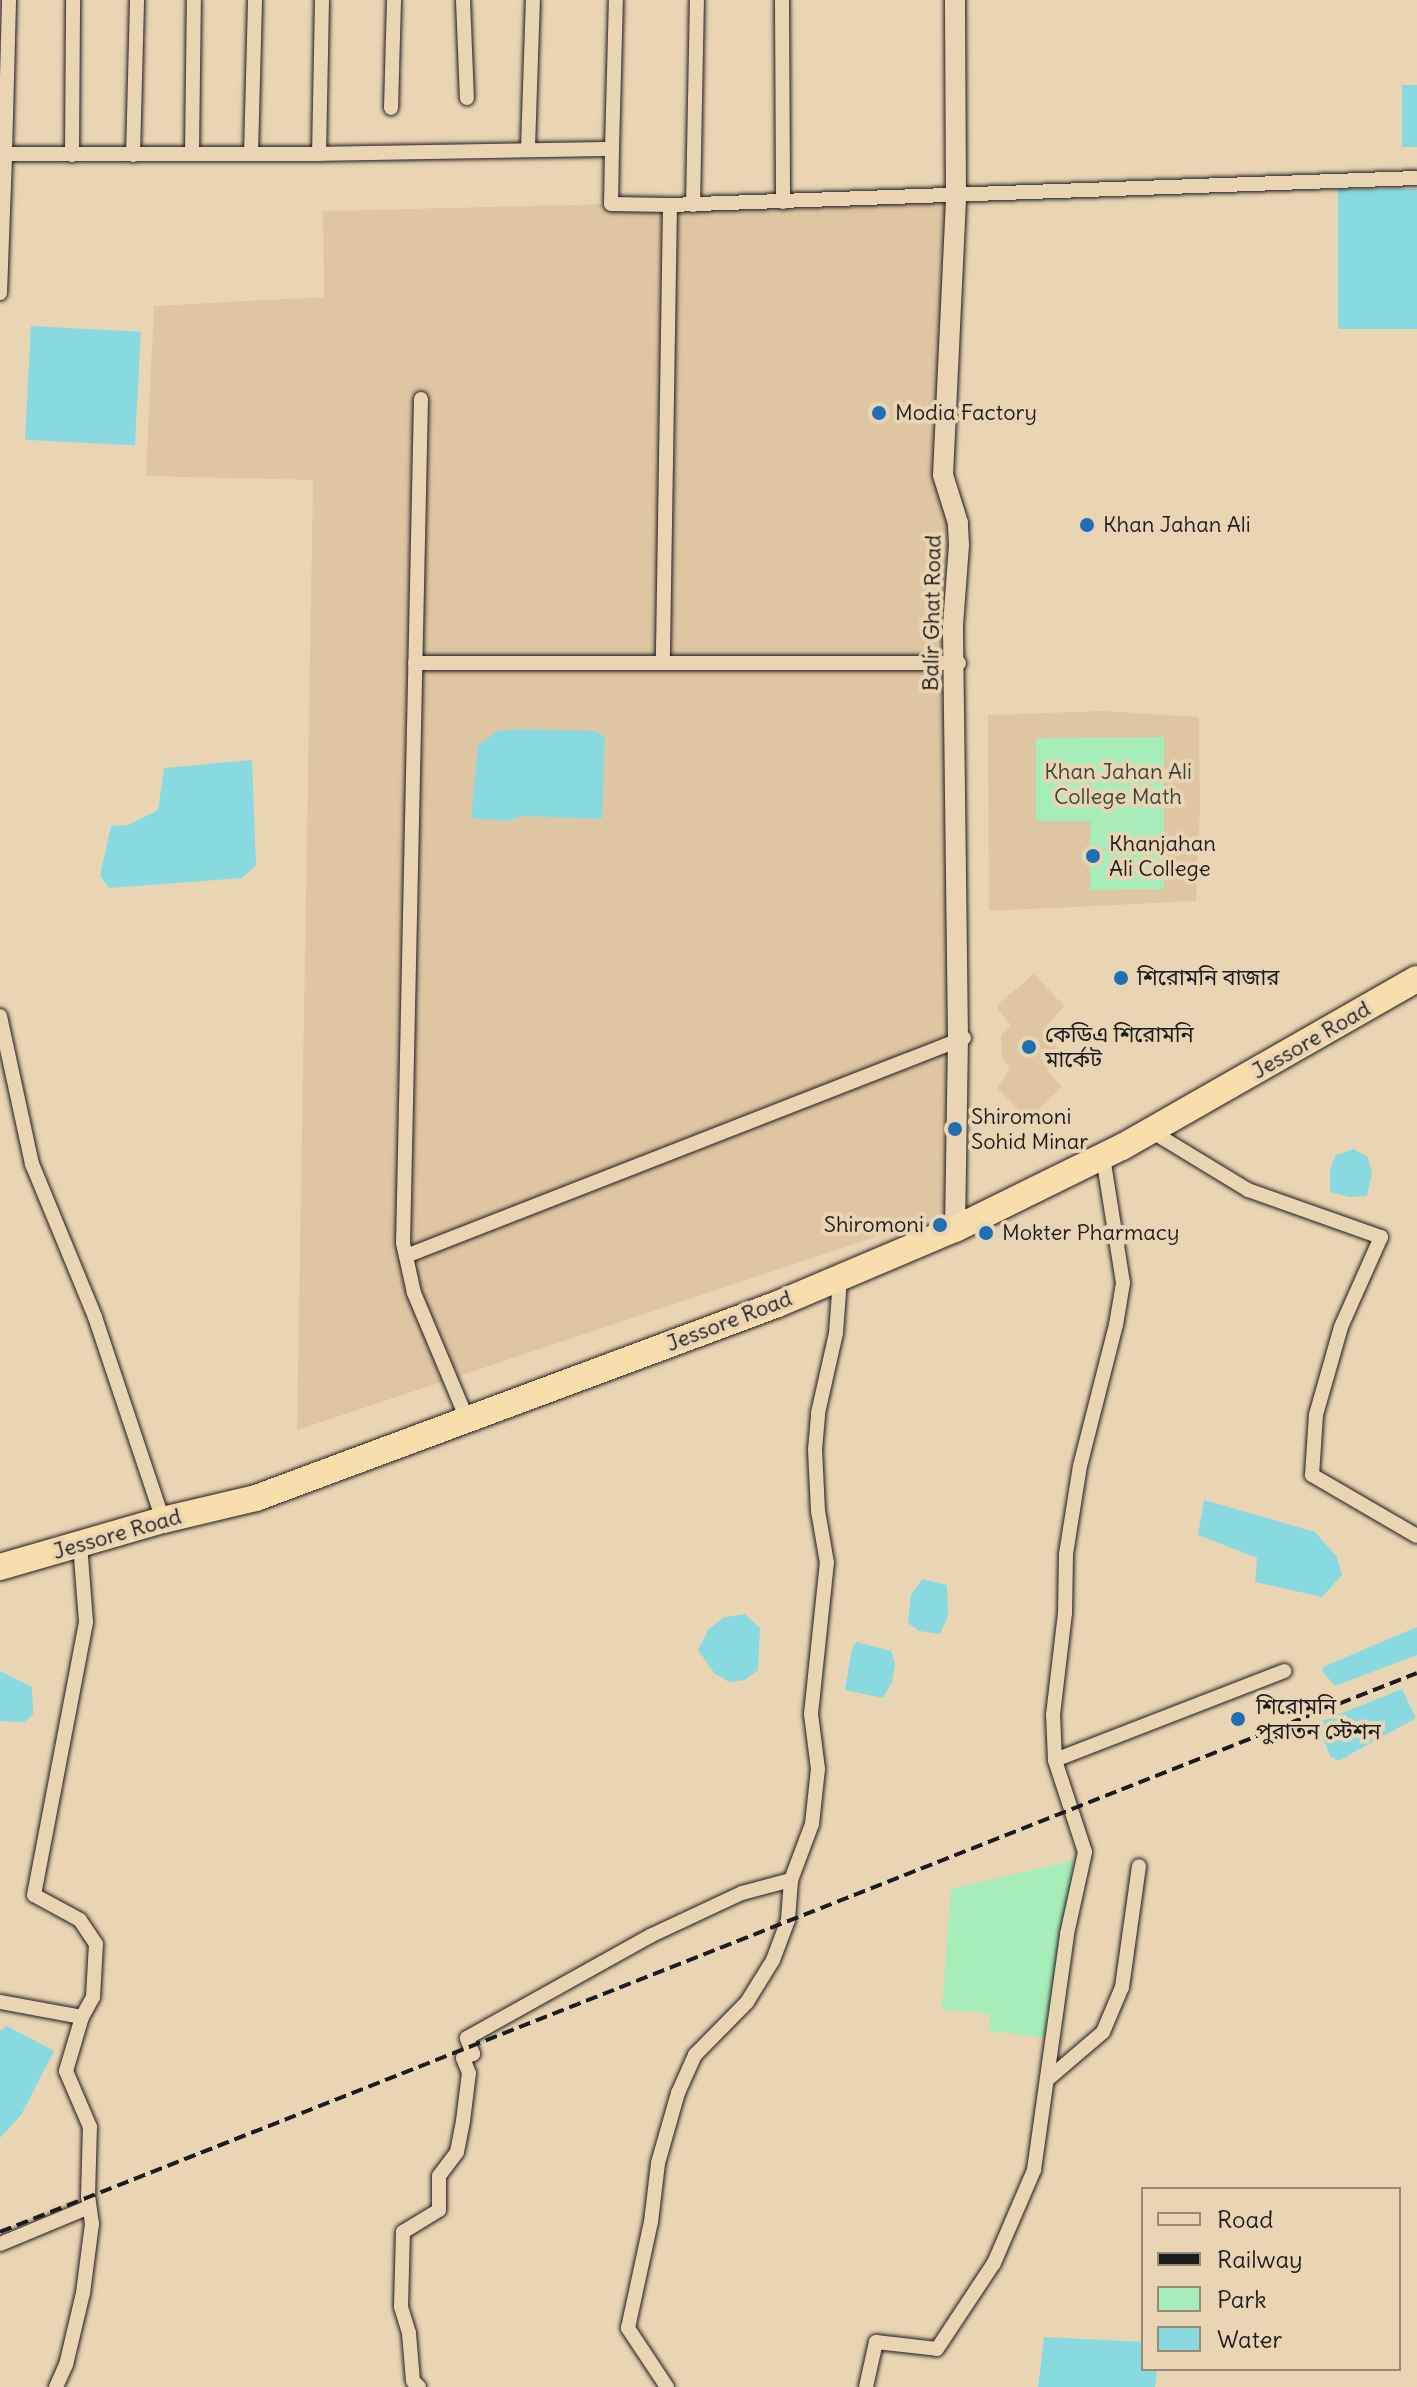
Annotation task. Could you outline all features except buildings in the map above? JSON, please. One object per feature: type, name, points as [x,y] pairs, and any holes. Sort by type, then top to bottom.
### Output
[{"type":"highway","name":"Jessore Road","points":[[0,1567],[163,1520],[256,1498],[840,1278],[957,1228],[1103,1157],[1417,979]]},
{"type":"street","points":[[0,293],[9,0]]},
{"type":"street","points":[[72,155],[73,0]]},
{"type":"street","points":[[133,155],[137,0]]},
{"type":"street","points":[[192,154],[194,0]]},
{"type":"street","points":[[251,154],[255,0]]},
{"type":"street","points":[[319,154],[322,0]]},
{"type":"street","points":[[391,108],[394,0]]},
{"type":"street","points":[[463,0],[467,98]]},
{"type":"street","points":[[528,148],[533,0]]},
{"type":"street","points":[[616,0],[611,204],[693,205],[1417,178]]},
{"type":"street","points":[[693,205],[697,0]]},
{"type":"street","points":[[782,0],[783,202]]},
{"type":"street","name":"Balir Ghat Road","points":[[957,1228],[961,1039],[956,663],[964,522],[948,474],[959,196],[958,0]]},
{"type":"street","points":[[5,154],[319,154],[528,148],[612,149]]},
{"type":"street","points":[[663,663],[670,205]]},
{"type":"street","points":[[421,399],[402,1154],[406,1256],[414,1293],[467,1419]]},
{"type":"street","points":[[415,663],[956,663]]},
{"type":"street","points":[[0,1016],[32,1164],[95,1317],[163,1520]]},
{"type":"street","points":[[406,1256],[961,1039]]},
{"type":"street","points":[[1151,1131],[1248,1190],[1381,1237],[1341,1327],[1316,1415],[1312,1475],[1417,1536]]},
{"type":"street","points":[[866,2387],[876,2342],[937,2349],[994,2263],[1034,2170],[1067,1934],[1085,1852],[1055,1760],[1053,1715],[1065,1613],[1066,1554],[1080,1466],[1116,1325],[1123,1283],[1103,1157]]},
{"type":"street","points":[[667,2387],[628,2328],[651,2222],[658,2163],[678,2093],[695,2055],[747,2002],[773,1960],[788,1920],[791,1880],[812,1824],[818,1769],[811,1714],[827,1563],[818,1511],[815,1450],[818,1413],[836,1333],[840,1278]]},
{"type":"street","points":[[56,2387],[66,2365],[83,2293],[92,2224],[89,2207],[90,2127],[66,2071],[82,2017],[93,1997],[96,1944],[80,1920],[34,1895],[86,1622],[80,1544]]},
{"type":"street","points":[[1055,1760],[1284,1671]]},
{"type":"street","points":[[1048,2079],[1103,2032],[1122,1987],[1139,1866]]},
{"type":"street","points":[[419,2387],[413,2381],[409,2333],[401,2307],[403,2232],[439,2210],[439,2176],[457,2152],[463,2121],[469,2073],[463,2058],[473,2054],[467,2038],[650,1936],[742,1893],[791,1880]]},
{"type":"street","points":[[0,2002],[82,2017]]},
{"type":"street","points":[[0,2244],[89,2207]]},
{"type":"shaded area","points":[[956,196],[943,475],[958,523],[953,1211],[297,1430],[313,480],[146,476],[154,306],[324,297],[323,211]]},
{"type":"shaded area","name":"Khanjahan Ali College","points":[[1105,711],[1199,717],[1200,810],[1196,901],[989,911],[988,715]]},
{"type":"shaded area","name":"কেডিএ শিরোমনি মার্কেট","points":[[1034,974],[1064,1006],[1047,1025],[1056,1036],[1056,1059],[1047,1070],[1062,1087],[1028,1119],[997,1088],[1010,1069],[1002,1058],[1001,1035],[1011,1025],[998,1010],[998,1004]]},
{"type":"green space","name":"Khan Jahan Ali College Math","points":[[1164,737],[1164,889],[1090,890],[1090,821],[1036,821],[1036,738]]},
{"type":"green space","points":[[1074,1860],[1046,2038],[989,2031],[990,2014],[942,2009],[951,1889]]},
{"type":"water","points":[[1402,85],[1417,85],[1417,147],[1402,147]]},
{"type":"water","points":[[1338,189],[1417,189],[1417,329],[1338,329]]},
{"type":"water","points":[[31,326],[141,332],[135,446],[25,440]]},
{"type":"water","points":[[498,731],[595,731],[605,737],[602,819],[521,816],[509,821],[471,818],[478,745]]},
{"type":"water","points":[[252,760],[256,865],[242,878],[109,888],[100,876],[111,826],[128,825],[158,810],[164,768]]},
{"type":"water","points":[[1353,1149],[1367,1156],[1372,1173],[1367,1196],[1349,1197],[1330,1192],[1330,1169],[1336,1155]]},
{"type":"water","points":[[1204,1500],[1315,1532],[1337,1557],[1342,1575],[1322,1597],[1255,1582],[1257,1558],[1198,1535]]},
{"type":"water","points":[[922,1579],[947,1585],[948,1616],[940,1634],[919,1631],[908,1623],[911,1595]]},
{"type":"water","points":[[745,1614],[760,1628],[758,1670],[745,1680],[729,1682],[715,1674],[698,1650],[708,1630],[724,1617]]},
{"type":"water","points":[[1417,1627],[1417,1655],[1335,1686],[1322,1671],[1325,1666]]},
{"type":"water","points":[[857,1642],[891,1651],[895,1663],[892,1682],[883,1698],[845,1690],[852,1648]]},
{"type":"water","points":[[0,1671],[32,1687],[33,1715],[24,1722],[0,1721]]},
{"type":"water","points":[[1402,1689],[1416,1718],[1338,1761],[1330,1756],[1317,1723]]},
{"type":"water","points":[[7,2026],[54,2051],[21,2115],[0,2138],[0,2030]]},
{"type":"water","points":[[1044,2337],[1141,2342],[1141,2371],[1157,2371],[1155,2387],[1038,2387]]},
{"type":"railway","points":[[0,2232],[1417,1673]]},
{"type":"place","name":"Modia Factory","points":[[879,413]]},
{"type":"place","name":"Khan Jahan Ali","points":[[1087,525]]},
{"type":"place","name":"Khanjahan Ali College","points":[[1093,856]]},
{"type":"place","name":"শিরোমনি বাজার","points":[[1121,978]]},
{"type":"place","name":"কেডিএ শিরোমনি মার্কেট","points":[[1029,1047]]},
{"type":"place","name":"Shiromoni Sohid Minar","points":[[955,1129]]},
{"type":"place","name":"Shiromoni","points":[[940,1225]]},
{"type":"place","name":"Mokter Pharmacy","points":[[986,1233]]},
{"type":"place","name":"শিরোমনি পুরাতন স্টেশন","points":[[1238,1719]]}]
